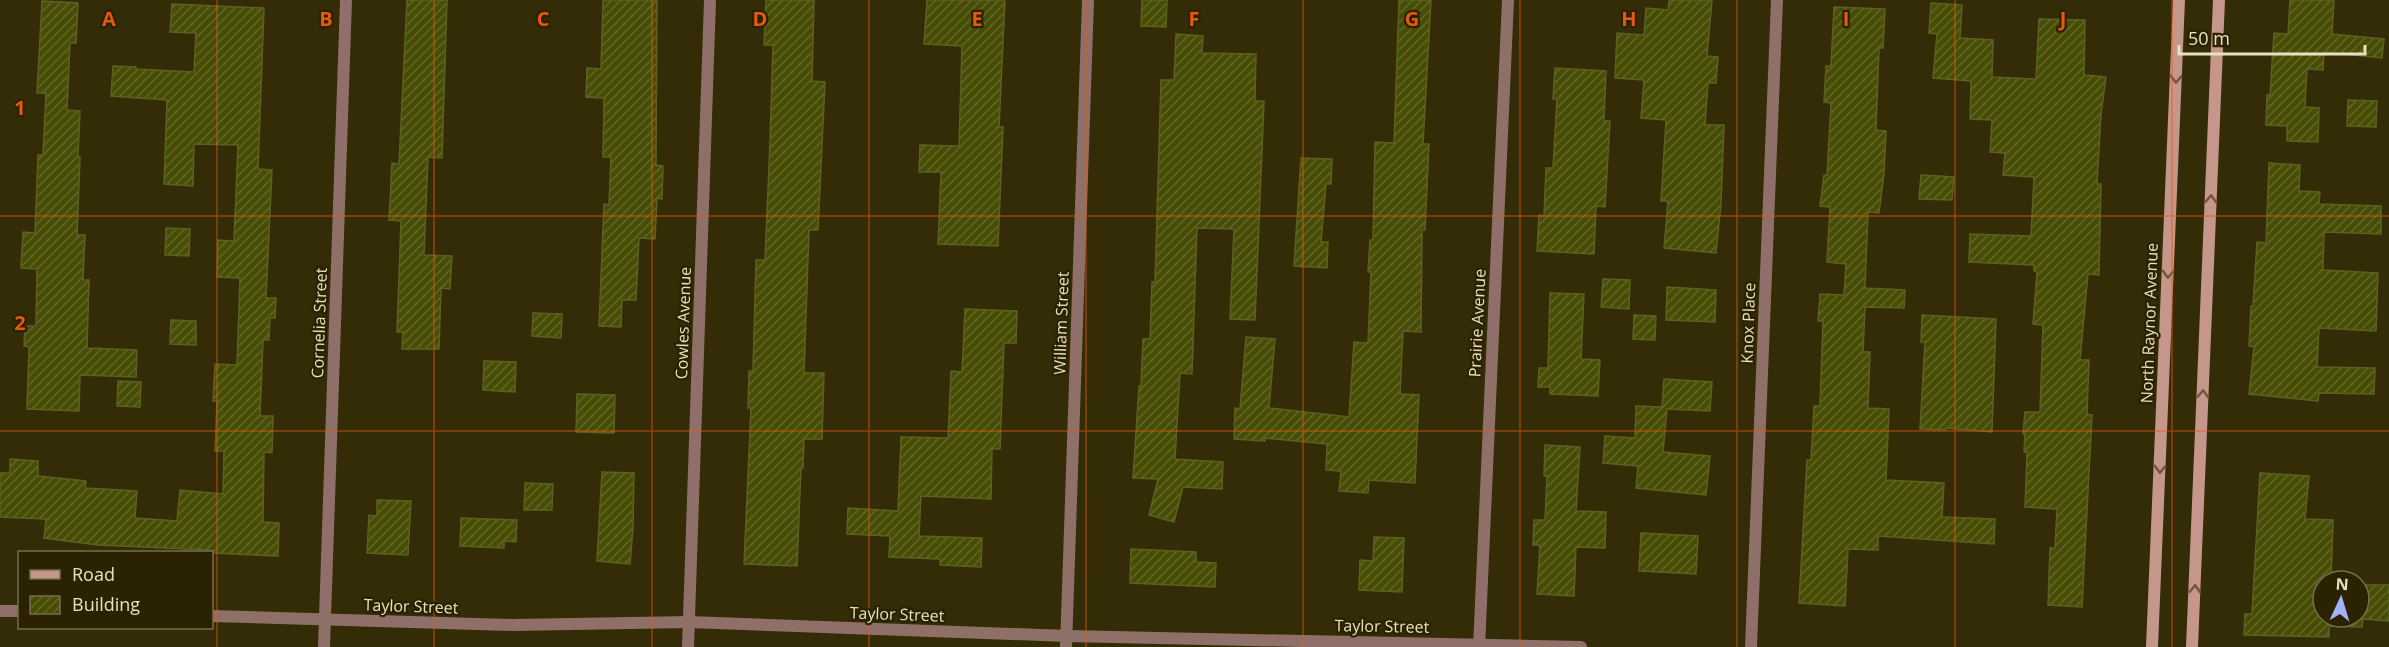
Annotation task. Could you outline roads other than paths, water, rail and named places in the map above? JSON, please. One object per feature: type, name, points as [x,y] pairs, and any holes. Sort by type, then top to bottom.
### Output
[{"type":"main road","name":"North Raynor Avenue","points":[[2152,647],[2179,0]]},
{"type":"main road","points":[[2192,647],[2219,0]]},
{"type":"street","name":"Cornelia Street","points":[[324,647],[346,0]]},
{"type":"street","name":"Cowles Avenue","points":[[688,647],[710,0]]},
{"type":"street","name":"William Street","points":[[1067,642],[1088,0]]},
{"type":"street","name":"Prairie Avenue","points":[[1479,646],[1508,0]]},
{"type":"street","name":"Knox Place","points":[[1751,647],[1777,0]]},
{"type":"street","points":[[0,611],[18,611]]},
{"type":"street","name":"Taylor Street","points":[[213,616],[513,626],[689,622],[1067,642],[1581,647]]}]
